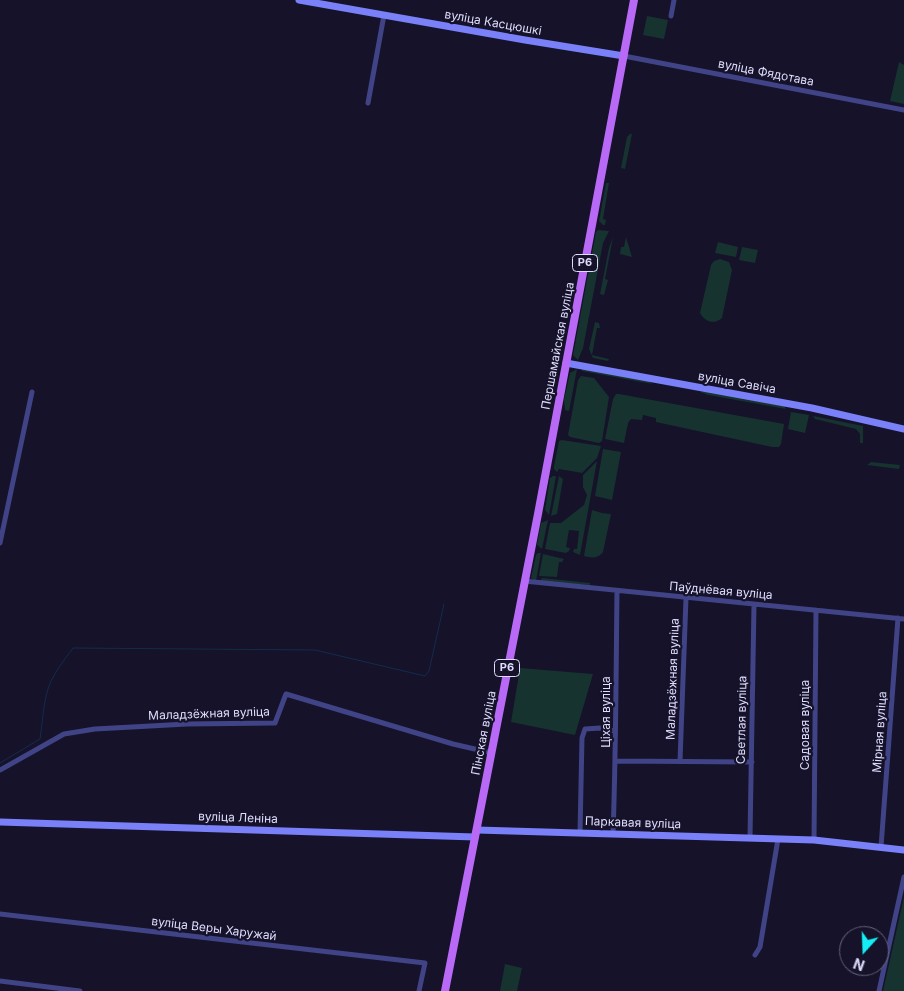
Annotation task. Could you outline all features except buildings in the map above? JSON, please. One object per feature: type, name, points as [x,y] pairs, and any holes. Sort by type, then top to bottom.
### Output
[{"type":"main road","name":"Першамайская вуліца","points":[[523,581],[634,0]]},
{"type":"main road","name":"Пінская вуліца","points":[[445,991],[492,753],[523,581]]},
{"type":"street","name":"вуліца Касцюшкі","points":[[299,0],[624,56]]},
{"type":"street","points":[[671,16],[674,0]]},
{"type":"street","points":[[368,103],[384,15]]},
{"type":"street","name":"вуліца Фядотава","points":[[624,56],[904,110]]},
{"type":"street","name":"вуліца Савіча","points":[[566,363],[812,408],[904,429]]},
{"type":"street","points":[[0,543],[32,392]]},
{"type":"street","name":"Паўднёвая вуліца","points":[[523,581],[901,619]]},
{"type":"street","name":"Ціхая вуліца","points":[[613,834],[616,760],[617,591]]},
{"type":"street","name":"Маладзёжная вуліца","points":[[680,761],[686,598]]},
{"type":"street","name":"Светлая вуліца","points":[[750,837],[754,604]]},
{"type":"street","name":"Садовая вуліца","points":[[814,840],[816,610]]},
{"type":"street","name":"Мірная вуліца","points":[[881,846],[901,619]]},
{"type":"street","name":"Маладзёжная вуліца","points":[[0,770],[64,734],[95,729],[187,724],[275,723],[286,694],[453,744],[492,753]]},
{"type":"street","points":[[580,833],[582,738],[585,729],[600,728],[615,731]]},
{"type":"street","points":[[616,760],[752,762]]},
{"type":"street","name":"вуліца Леніна","points":[[0,822],[476,833],[486,830]]},
{"type":"street","name":"Паркавая вуліца","points":[[486,830],[814,840],[904,850]]},
{"type":"street","points":[[755,956],[760,947],[778,839]]},
{"type":"street","points":[[879,991],[904,877]]},
{"type":"street","name":"вуліца Веры Харужай","points":[[0,914],[425,963],[419,991]]},
{"type":"street","points":[[0,981],[80,991]]},
{"type":"green space","points":[[647,16],[668,20],[664,39],[643,35]]},
{"type":"green space","points":[[899,62],[904,65],[904,104],[890,101]]},
{"type":"green space","points":[[632,134],[625,169],[621,168],[627,137]]},
{"type":"green space","points":[[606,183],[609,183],[603,219],[606,220],[605,225],[603,225],[599,221]]},
{"type":"green space","points":[[598,230],[609,231],[603,243],[583,348],[578,360],[573,355],[596,232]]},
{"type":"green space","points":[[613,237],[605,279],[608,280],[604,295],[600,294]]},
{"type":"green space","points":[[626,237],[632,257],[620,254]]},
{"type":"green space","points":[[718,242],[738,247],[736,257],[715,253]]},
{"type":"green space","points":[[742,247],[758,250],[755,263],[739,260]]},
{"type":"green space","points":[[720,259],[729,262],[732,270],[722,318],[710,322],[704,319],[700,313],[711,265],[714,261]]},
{"type":"green space","points":[[595,322],[599,323],[600,328],[597,328],[592,355],[609,359],[608,361],[593,358],[589,349]]},
{"type":"green space","points":[[577,369],[569,411],[565,410],[564,400],[570,373]]},
{"type":"green space","points":[[582,369],[648,380],[652,384],[582,371]]},
{"type":"green space","points":[[581,376],[594,378],[609,397],[602,441],[599,443],[568,435],[578,380]]},
{"type":"green space","points":[[704,391],[784,406],[786,409],[700,392]]},
{"type":"green space","points":[[616,394],[784,424],[781,444],[779,447],[772,447],[656,422],[656,418],[643,415],[642,420],[631,419],[628,423],[624,443],[605,439],[613,399]]},
{"type":"green space","points":[[791,412],[809,415],[805,433],[788,429]]},
{"type":"green space","points":[[813,416],[863,426],[863,443],[860,443],[860,434],[856,429],[815,419]]},
{"type":"green space","points":[[559,441],[601,446],[597,458],[582,473],[559,469],[557,472],[554,466]]},
{"type":"green space","points":[[603,449],[621,452],[612,500],[595,496]]},
{"type":"green space","points":[[597,461],[580,555],[573,552],[574,549],[577,549],[579,531],[569,530],[566,547],[570,548],[566,553],[545,549],[550,523],[561,523],[584,505],[587,495],[583,487],[583,475]]},
{"type":"green space","points":[[871,462],[900,465],[899,469],[867,465]]},
{"type":"green space","points":[[556,476],[549,515],[545,510],[550,478]]},
{"type":"green space","points":[[559,476],[563,479],[557,514],[551,516]]},
{"type":"green space","points":[[592,510],[611,514],[603,552],[597,557],[584,556]]},
{"type":"green space","points":[[548,520],[542,549],[537,545],[541,523]]},
{"type":"green space","points":[[538,553],[541,553],[536,581],[531,578]]},
{"type":"green space","points":[[543,554],[564,559],[562,562],[559,562],[557,577],[539,576]]},
{"type":"green space","points":[[542,578],[590,583],[590,585],[539,582]]},
{"type":"green space","points":[[520,668],[593,674],[575,735],[511,722]]},
{"type":"green space","points":[[904,897],[904,991],[883,991],[886,976],[889,976],[889,964]]},
{"type":"green space","points":[[505,964],[522,968],[517,991],[500,991]]},
{"type":"waterway","points":[[0,763],[40,739],[48,688],[56,672],[73,648],[315,650],[425,676],[429,671],[444,604]]}]
